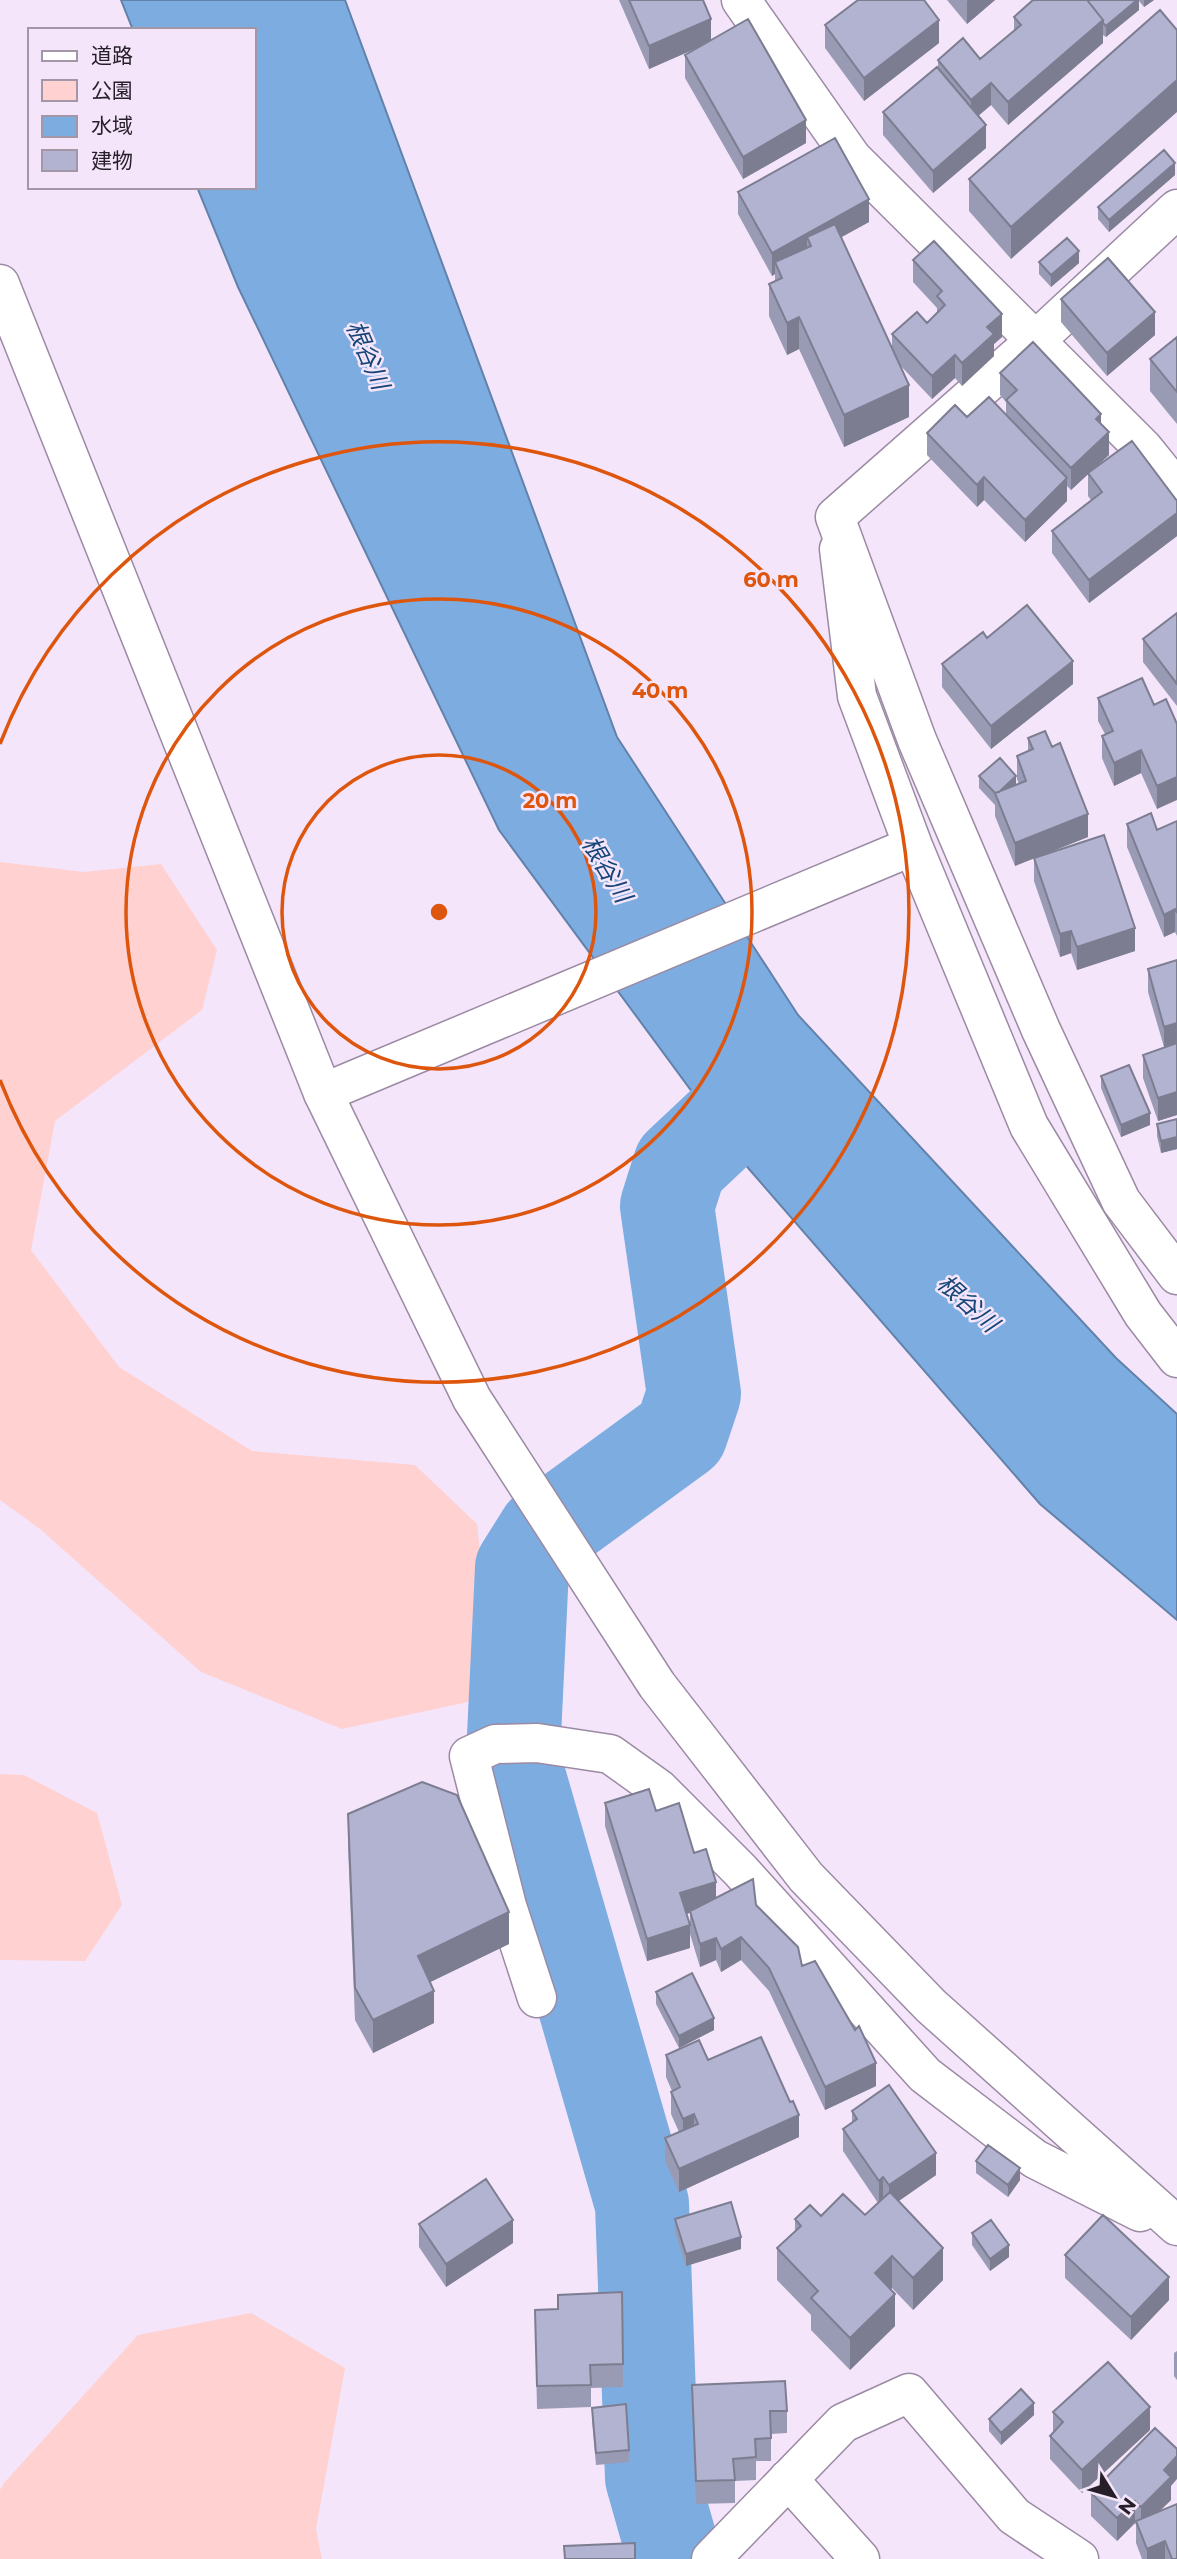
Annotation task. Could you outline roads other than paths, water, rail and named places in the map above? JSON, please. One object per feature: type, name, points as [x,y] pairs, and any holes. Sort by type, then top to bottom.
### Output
[{"type":"street","points":[[741,0],[852,158],[1143,448],[1177,490]]},
{"type":"street","points":[[835,517],[1036,340],[1177,209]]},
{"type":"street","points":[[0,285],[336,1088],[472,1399],[657,1685],[806,1877],[931,2006],[1177,2228]]},
{"type":"street","points":[[835,517],[857,696],[913,846],[1029,1126],[1143,1314],[1177,1358]]},
{"type":"street","points":[[835,517],[917,740],[1041,1030],[1121,1201],[1177,1275]]},
{"type":"street","points":[[336,1088],[913,846]]},
{"type":"street","points":[[537,1998],[507,1906],[468,1756],[495,1744],[537,1744],[610,1754],[659,1789],[740,1870],[925,2075],[1035,2159],[1177,2228]]},
{"type":"street","points":[[711,2559],[843,2423],[909,2393],[1014,2516],[1079,2559]]},
{"type":"street","points":[[788,2479],[860,2559]]},
{"type":"water","name":"根谷川","points":[[121,0],[345,0],[617,737],[798,1015],[1116,1358],[1177,1414],[1177,1620],[1040,1504],[749,1169],[499,830],[238,287],[198,189],[256,189],[256,28],[132,28]]},
{"type":"waterway","points":[[675,2559],[652,2478],[642,2204],[513,1757],[522,1568],[544,1533],[681,1433],[694,1394],[667,1206],[680,1165],[762,1088]]}]
